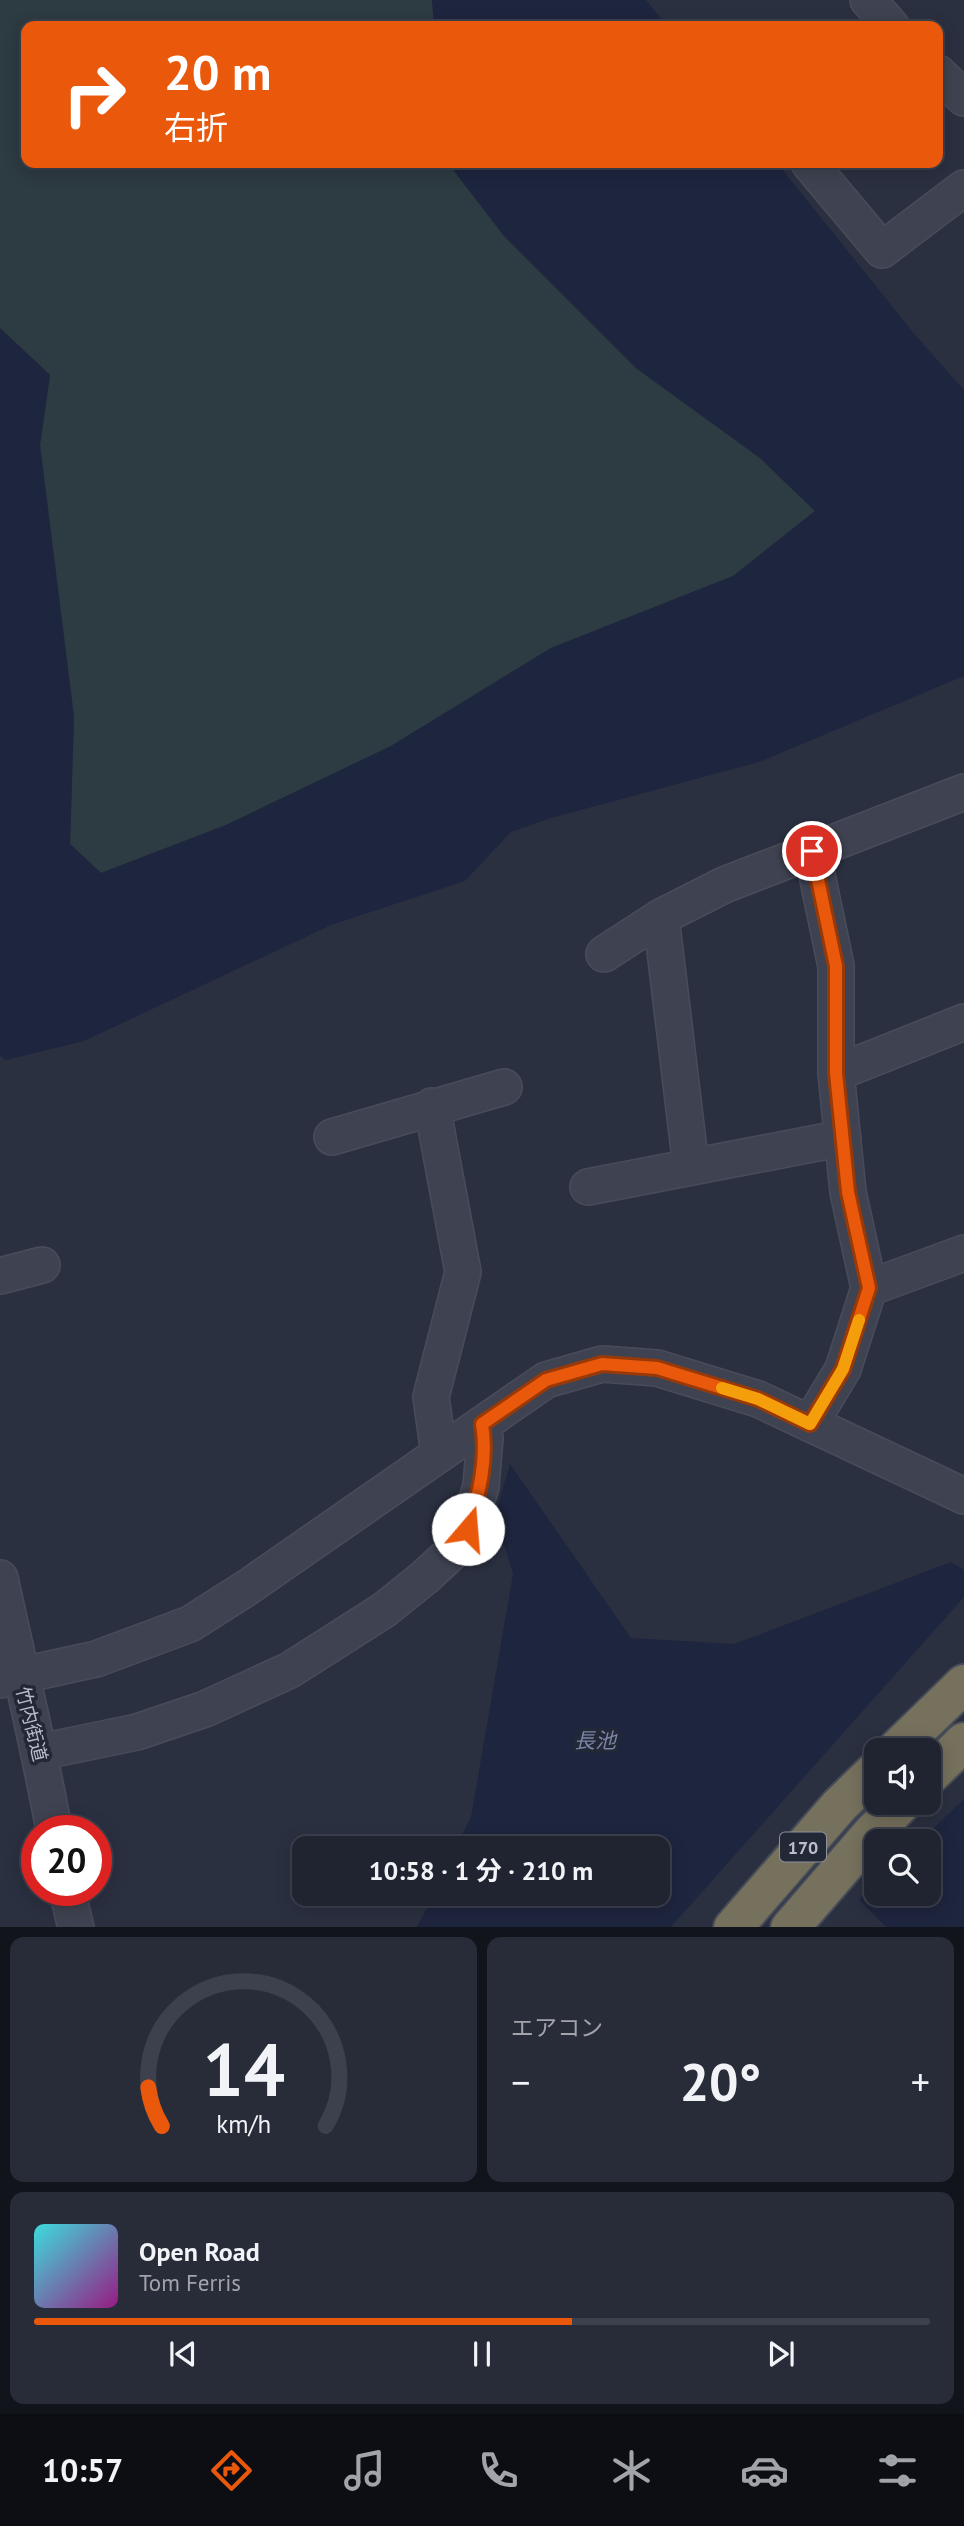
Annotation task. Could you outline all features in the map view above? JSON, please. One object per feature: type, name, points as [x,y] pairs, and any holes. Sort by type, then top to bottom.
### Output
[{"type":"highway","points":[[908,1738],[964,1684]]},
{"type":"highway","points":[[941,1764],[964,1742]]},
{"type":"highway","name":"170","points":[[733,1927],[839,1806],[864,1782]]},
{"type":"highway","name":"170","points":[[790,1927],[890,1815]]},
{"type":"street","points":[[869,0],[887,21]]},
{"type":"street","points":[[813,168],[882,250],[964,188]]},
{"type":"street","points":[[604,954],[661,918],[724,885],[964,792]]},
{"type":"street","points":[[810,1424],[843,1369],[869,1288],[848,1192],[836,1073],[836,966],[812,851]]},
{"type":"street","points":[[661,918],[691,1167]]},
{"type":"street","points":[[836,1073],[964,1022]]},
{"type":"street","points":[[332,1137],[504,1087]]},
{"type":"street","points":[[432,1106],[463,1272],[431,1397],[439,1454]]},
{"type":"street","points":[[588,1186],[843,1138]]},
{"type":"street","points":[[869,1288],[964,1253]]},
{"type":"street","points":[[0,1276],[42,1265]]},
{"type":"street","points":[[10,1678],[96,1659],[190,1624],[248,1587],[546,1380],[602,1364],[657,1368],[758,1399],[961,1491]]},
{"type":"street","points":[[40,1752],[137,1732],[205,1710],[290,1670],[384,1610],[450,1553],[468,1529],[481,1486],[485,1438],[482,1424]]},
{"type":"street","name":"竹内街道","points":[[0,1577],[10,1678],[40,1752],[51,1815]]},
{"type":"street","points":[[71,1906],[76,1927]]},
{"type":"shaded area","points":[[0,0],[432,0],[434,21],[21,21],[21,168],[452,168],[504,236],[636,368],[760,458],[815,511],[733,576],[551,648],[391,746],[226,825],[101,873],[70,844],[74,717],[40,445],[50,375],[0,328]]},
{"type":"water","points":[[432,0],[646,0],[663,21],[434,21]]},
{"type":"water","points":[[452,168],[781,168],[916,336],[964,390],[964,676],[759,762],[551,818],[511,832],[465,881],[331,925],[84,1041],[6,1060],[0,1056],[0,328],[50,375],[40,445],[74,717],[70,844],[101,873],[226,825],[391,746],[551,648],[733,576],[815,511],[760,458],[636,368],[504,236]]},
{"type":"water","name":"長池","points":[[510,1464],[631,1638],[734,1644],[951,1562],[964,1570],[964,1597],[671,1927],[417,1927],[428,1906],[670,1906],[670,1836],[462,1836],[471,1817],[513,1574],[495,1515]]},
{"type":"water","points":[[964,1799],[964,1927],[886,1927],[865,1906],[941,1906],[941,1829],[933,1829]]},
{"type":"slow traffic","points":[[722,1388],[758,1399],[810,1424],[843,1369],[859,1320]]},
{"type":"route","points":[[468,1529],[481,1486],[485,1438],[482,1424],[546,1380],[602,1364],[657,1368],[758,1399],[810,1424],[843,1369],[869,1288],[848,1192],[836,1073],[836,966],[812,851]]}]
